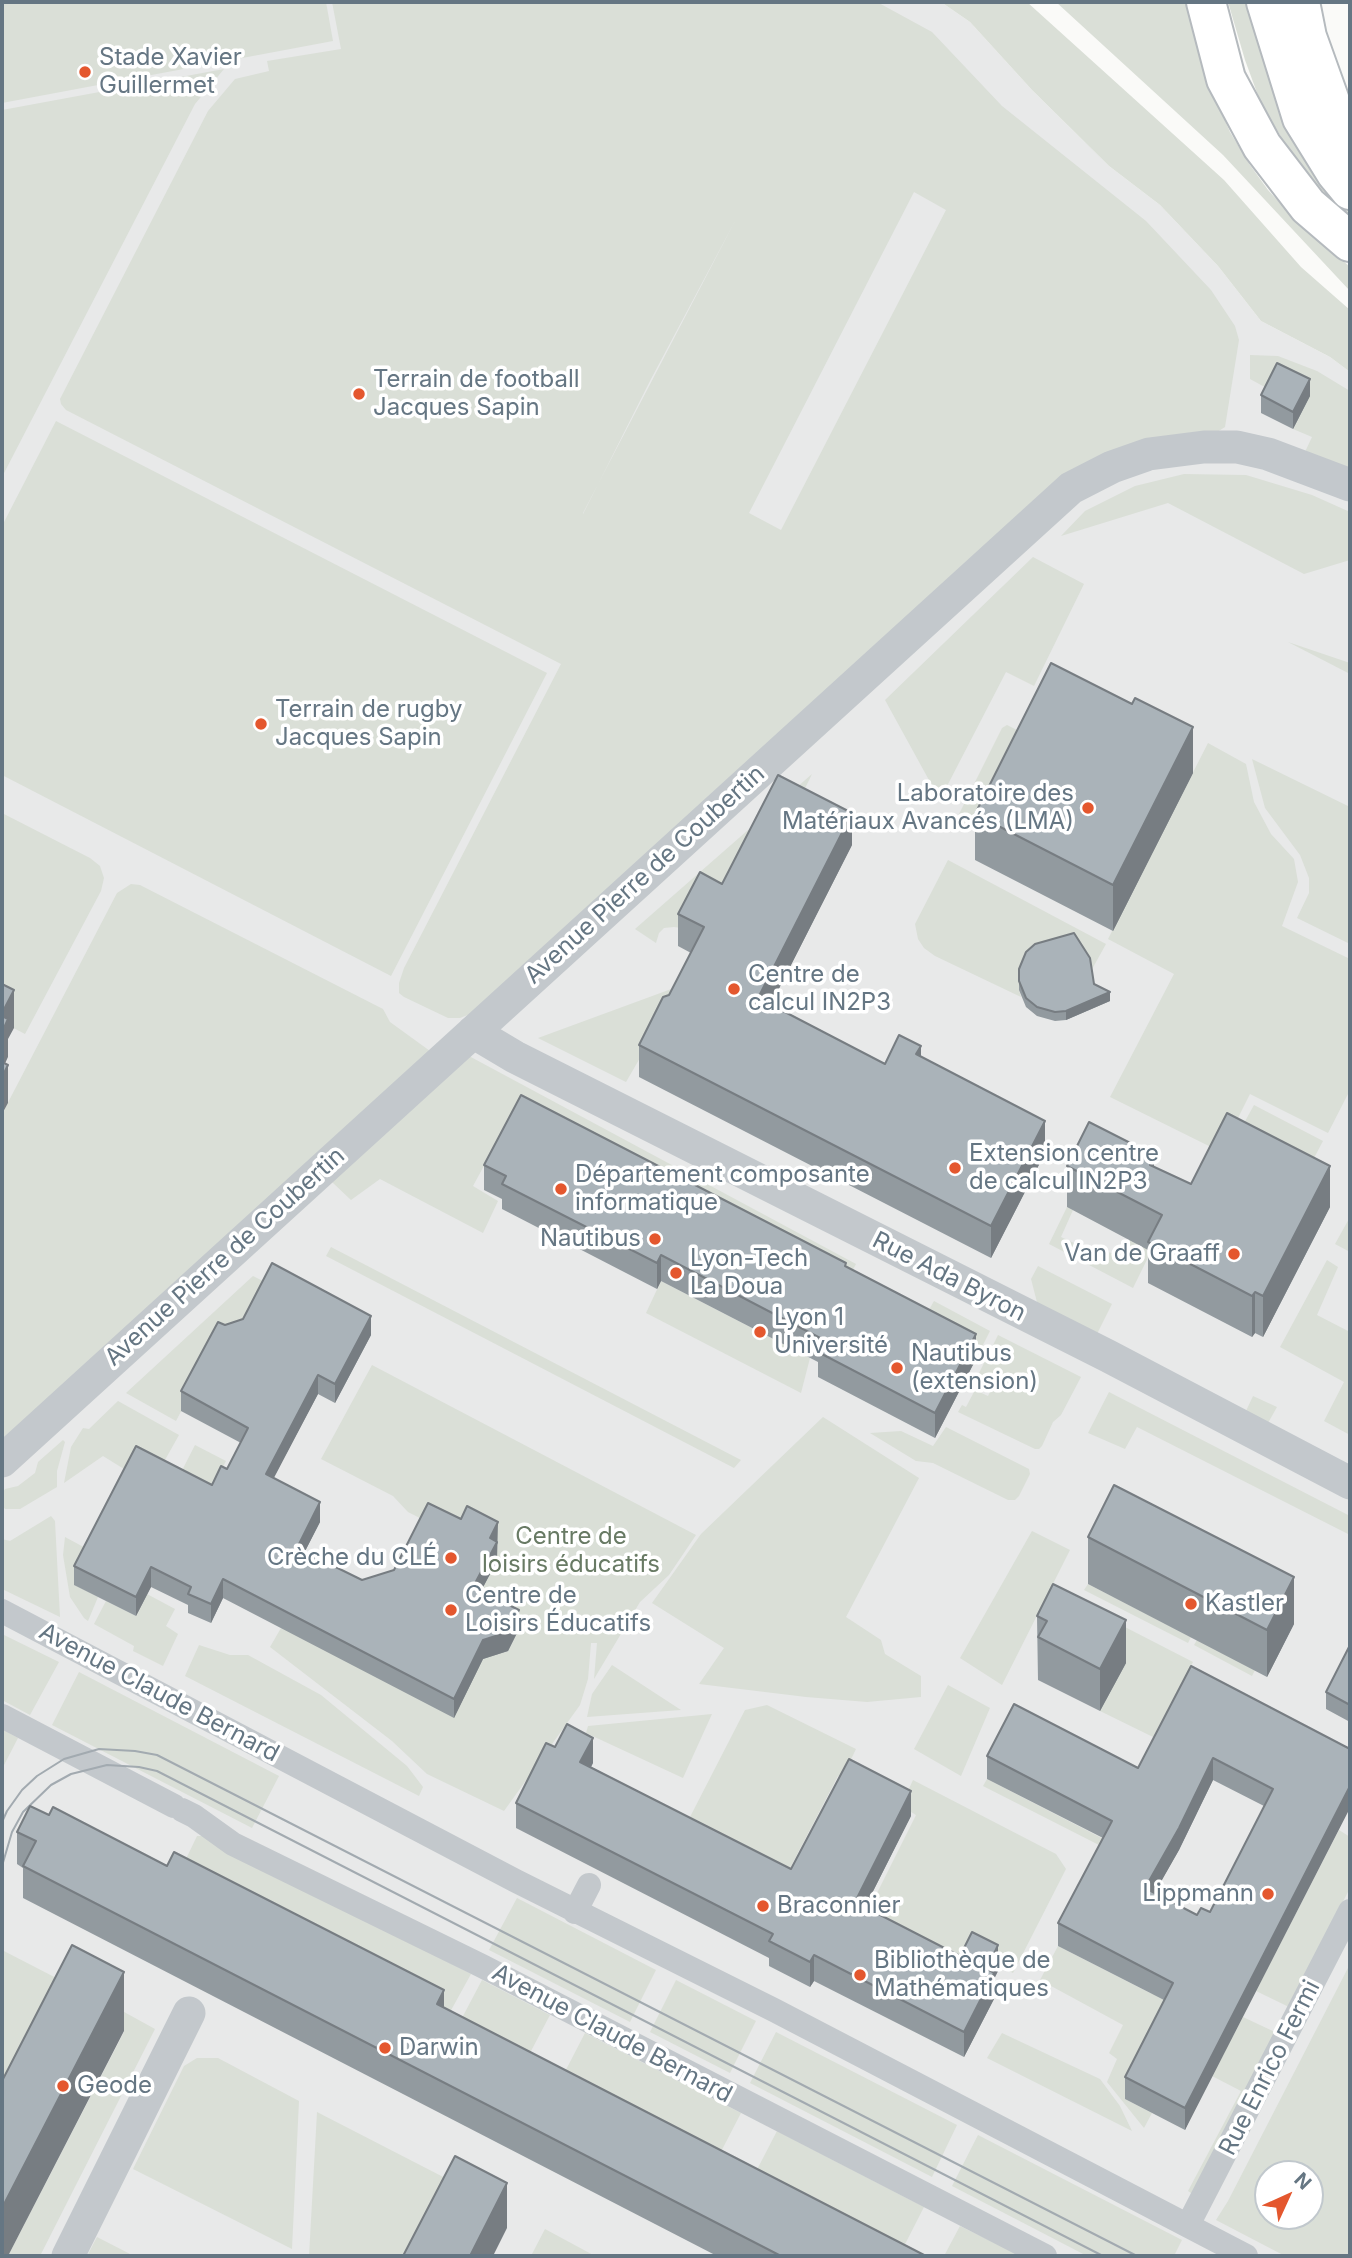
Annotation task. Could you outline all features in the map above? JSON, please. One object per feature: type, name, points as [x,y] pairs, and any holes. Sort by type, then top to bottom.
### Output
[{"type":"main road","points":[[1206,2],[1226,79],[1262,146],[1308,206],[1350,242]]},
{"type":"main road","points":[[1266,2],[1302,118],[1336,173],[1350,190]]},
{"type":"main road","points":[[1300,2],[1307,37],[1331,104],[1350,146]]},
{"type":"street","name":"Avenue Pierre de Coubertin","points":[[2,1461],[1071,488],[1112,467],[1149,454],[1215,447],[1237,447],[1268,454],[1350,485]]},
{"type":"street","name":"Rue Ada Byron","points":[[472,1032],[527,1063],[1108,1356],[1350,1483]]},
{"type":"street","name":"Avenue Claude Bernard","points":[[2,1611],[575,1912],[774,2010],[1247,2256]]},
{"type":"street","name":"Avenue Claude Bernard","points":[[2,1716],[194,1816],[233,1843],[482,1966],[1045,2256]]},
{"type":"street","points":[[575,1912],[589,1885]]},
{"type":"street","name":"Rue Enrico Fermi","points":[[1188,2225],[1350,1911]]},
{"type":"street","points":[[68,2256],[189,2013]]},
{"type":"shaded area","name":"Lyon 1 Université","points":[[2,2],[941,2],[970,22],[1032,90],[1109,166],[1160,205],[1218,266],[1261,321],[1330,357],[1350,372],[1350,2256],[2,2256]]},
{"type":"green space","name":"Stade Xavier Guillermet","points":[[2,2],[326,2],[333,41],[2,103]]},
{"type":"green space","points":[[332,2],[877,2],[932,32],[1002,106],[1146,221],[1211,290],[1235,326],[1239,340],[1225,427],[1217,432],[1092,462],[473,1013],[460,1018],[448,1018],[404,997],[399,993],[399,983],[404,968],[561,664],[66,410],[60,399],[208,111],[235,79],[269,71],[267,61],[341,49]],"holes":[[[914,192],[946,210],[781,530],[749,513]],[[735,221],[599,483],[651,379]]]},
{"type":"green space","points":[[941,2],[1027,2],[1224,180],[1301,267],[1350,310],[1350,372],[1330,357],[1261,321],[1218,266],[1160,205],[1109,166],[1032,90],[970,22]]},
{"type":"green space","points":[[1056,2],[1185,2],[1206,77],[1230,132],[1268,190],[1292,216],[1350,267],[1350,291],[1223,155]]},
{"type":"green space","points":[[1228,2],[1251,2],[1350,206],[1350,224],[1310,180],[1260,101]]},
{"type":"green space","points":[[224,69],[195,104],[2,477],[2,110]]},
{"type":"green space","points":[[1250,355],[1278,356],[1317,371],[1350,391],[1350,473],[1304,454],[1312,437],[1293,429],[1309,397],[1272,391],[1250,379]]},
{"type":"green space","name":"Terrain de rugby Jacques Sapin","points":[[56,421],[547,673],[391,976],[2,775],[2,526]]},
{"type":"green space","points":[[1184,474],[1246,475],[1312,495],[1350,512],[1350,560],[1304,574],[1168,503],[1061,536],[1085,511],[1135,486]]},
{"type":"green space","points":[[1033,557],[1084,584],[1034,686],[1006,672],[946,788],[941,792],[935,791],[885,700]]},
{"type":"green space","points":[[1288,642],[1350,663],[1350,674]]},
{"type":"green space","points":[[1007,725],[1027,735],[979,832],[956,820],[1002,728]]},
{"type":"green space","points":[[1208,743],[1246,764],[1254,802],[1271,834],[1294,859],[1298,882],[1282,926],[1350,959],[1350,1090],[1328,1133],[1250,1094],[1221,1152],[1110,1097],[1174,974],[1108,939]]},
{"type":"green space","points":[[1252,759],[1350,807],[1350,944],[1297,918],[1309,893],[1309,878],[1300,855],[1265,808]]},
{"type":"green space","points":[[812,774],[792,815],[728,904],[688,929],[664,928],[656,943],[635,929]]},
{"type":"green space","points":[[2,813],[90,858],[100,866],[104,878],[101,891],[25,1034],[2,1022]]},
{"type":"green space","points":[[948,860],[1106,944],[1091,971],[1019,978],[1021,997],[935,956],[924,948],[918,939],[915,924]]},
{"type":"green space","points":[[131,884],[140,885],[383,1009],[390,1022],[430,1051],[2,1440],[2,1114],[117,893]]},
{"type":"green space","points":[[674,988],[658,1027],[626,1082],[538,1038]]},
{"type":"green space","points":[[469,1056],[856,1264],[846,1283],[511,1116],[473,1186],[498,1201],[483,1233],[380,1179],[351,1200],[332,1182]]},
{"type":"green space","points":[[1254,1105],[1323,1141],[1297,1190],[1227,1154]]},
{"type":"green space","points":[[1067,1207],[1073,1210],[1061,1237],[1085,1248],[1123,1255],[1130,1239],[1169,1215],[1133,1288],[1049,1244]]},
{"type":"green space","points":[[1350,1217],[1350,1252],[1335,1244]]},
{"type":"green space","points":[[331,1247],[741,1460],[734,1468],[326,1256]]},
{"type":"green space","points":[[1327,1260],[1338,1267],[1317,1315],[1350,1332],[1350,1435],[1324,1421],[1344,1382],[1280,1347]]},
{"type":"green space","points":[[1038,1266],[1112,1304],[1095,1338],[1039,1310],[1031,1279]]},
{"type":"green space","points":[[253,1276],[271,1285],[236,1350],[218,1341],[176,1421],[126,1393]]},
{"type":"green space","points":[[661,1281],[810,1358],[801,1393],[646,1313]]},
{"type":"green space","points":[[934,1301],[990,1331],[976,1359],[926,1315]]},
{"type":"green space","points":[[998,1335],[1081,1377],[1039,1449],[958,1412],[962,1405],[966,1407],[975,1390],[988,1396],[994,1384],[978,1375]]},
{"type":"green space","name":"Centre de loisirs éducatifs","points":[[372,1365],[696,1535],[669,1575],[640,1602],[594,1679],[597,1643],[591,1643],[588,1679],[580,1705],[504,1811],[427,1774],[392,1741],[270,1647],[281,1628],[483,1659],[508,1651],[518,1630],[479,1595],[496,1562],[461,1539],[408,1512],[393,1496],[321,1459]]},
{"type":"green space","points":[[1109,1392],[1350,1516],[1350,1535],[1137,1427],[1125,1449],[1088,1433]]},
{"type":"green space","points":[[1253,1396],[1277,1407],[1268,1423],[1246,1411]]},
{"type":"green space","points":[[118,1401],[179,1435],[156,1476],[132,1474],[103,1456],[64,1483],[71,1447],[83,1428],[89,1429]]},
{"type":"green space","points":[[823,1417],[919,1478],[846,1617],[881,1640],[885,1654],[921,1676],[921,1697],[867,1702],[699,1684],[724,1648],[652,1603],[701,1534]]},
{"type":"green space","points":[[946,1427],[1029,1469],[1030,1474],[1015,1500],[1008,1500],[933,1463],[916,1461],[870,1433],[901,1431],[933,1446]]},
{"type":"green space","points":[[63,1440],[65,1442],[57,1471],[57,1487],[20,1509],[5,1509],[2,1505],[2,1494],[5,1489],[18,1486],[35,1473],[38,1462]]},
{"type":"green space","points":[[195,1445],[226,1461],[195,1523],[169,1496]]},
{"type":"green space","points":[[51,1516],[55,1521],[60,1617],[2,1589],[2,1539],[10,1541]]},
{"type":"green space","points":[[1032,1531],[1070,1550],[1002,1685],[960,1658]]},
{"type":"green space","points":[[65,1537],[91,1551],[75,1585],[98,1597],[88,1621],[70,1597],[63,1555]]},
{"type":"green space","points":[[1088,1584],[1191,1637],[1188,1643],[1084,1590]]},
{"type":"green space","points":[[147,1594],[175,1609],[166,1626],[178,1634],[163,1666],[133,1651],[134,1646],[94,1624],[106,1601],[136,1616]]},
{"type":"green space","points":[[1123,1626],[1193,1662],[1153,1737],[1100,1711],[1125,1663]]},
{"type":"green space","points":[[2,1634],[59,1662],[30,1715],[2,1700]]},
{"type":"green space","points":[[1197,1640],[1255,1670],[1252,1676],[1194,1645]]},
{"type":"green space","points":[[199,1645],[230,1655],[248,1655],[321,1695],[407,1766],[423,1787],[419,1796],[185,1676]]},
{"type":"green space","points":[[612,1665],[681,1710],[587,1717],[592,1694]]},
{"type":"green space","points":[[79,1672],[279,1776],[252,1828],[52,1725]]},
{"type":"green space","points":[[948,1685],[990,1708],[961,1776],[914,1749]]},
{"type":"green space","points":[[767,1705],[856,1749],[842,1778],[838,1776],[789,1870],[690,1817],[745,1710]]},
{"type":"green space","points":[[712,1714],[683,1778],[586,1733],[588,1726]]},
{"type":"green space","points":[[2,1729],[18,1738],[2,1769]]},
{"type":"green space","points":[[987,1779],[1156,1866],[1152,1872],[983,1786]]},
{"type":"green space","points":[[913,1780],[1056,1854],[1066,1869],[1013,1973],[972,1952],[958,1977],[860,1927],[916,1815],[901,1806]]},
{"type":"green space","points":[[1339,1830],[1350,1837],[1350,1888],[1289,2007],[1256,1991]]},
{"type":"green space","points":[[197,1836],[202,1836],[471,1974],[444,2023],[174,1884]]},
{"type":"green space","points":[[517,1898],[656,1970],[630,2022],[489,1950]]},
{"type":"green space","points":[[1058,1946],[1150,1993],[1176,1999],[1125,2099],[1152,2113],[1144,2128],[1107,2082],[1117,2059],[1109,2053],[1123,2025],[1040,1980]]},
{"type":"green space","points":[[2,1950],[95,1998],[2,2141]]},
{"type":"green space","points":[[1350,1964],[1350,2256],[1285,2256],[1216,2220]]},
{"type":"green space","points":[[482,1980],[550,2015],[521,2070],[453,2035]]},
{"type":"green space","points":[[676,1980],[756,2021],[730,2073],[650,2032]]},
{"type":"green space","points":[[106,2002],[155,2029],[40,2256],[8,2256],[124,2032]]},
{"type":"green space","points":[[1243,2017],[1277,2033],[1194,2195],[1188,2191],[1241,2091],[1212,2076]]},
{"type":"green space","points":[[776,2032],[957,2125],[932,2177],[750,2083]]},
{"type":"green space","points":[[585,2033],[741,2113],[712,2169],[556,2089]]},
{"type":"green space","points":[[1002,2033],[1100,2079],[1120,2106],[1132,2131],[987,2058]]},
{"type":"green space","points":[[197,2058],[218,2058],[299,2101],[292,2249],[133,2169],[184,2066]]},
{"type":"green space","points":[[317,2112],[453,2182],[415,2256],[309,2256]]},
{"type":"green space","points":[[777,2131],[924,2207],[899,2256],[748,2187]]},
{"type":"green space","points":[[978,2135],[1182,2240],[1174,2256],[1087,2256],[952,2186]]},
{"type":"green space","points":[[960,2226],[1021,2256],[944,2256]]},
{"type":"green space","points":[[545,2229],[595,2256],[534,2256],[532,2254]]},
{"type":"green space","points":[[97,2237],[134,2256],[87,2256]]},
{"type":"building","points":[[1277,363],[1310,379],[1293,412],[1261,395]]},
{"type":"building","name":"Laboratoire des Matériaux Avancés (LMA)","points":[[1051,663],[1132,704],[1135,698],[1193,727],[1113,885],[975,814]]},
{"type":"building","points":[[778,775],[852,813],[758,998],[885,1064],[899,1035],[921,1046],[916,1054],[1045,1121],[991,1226],[639,1045],[663,997],[669,995],[704,927],[678,914],[700,872],[722,884]]},
{"type":"building","points":[[1074,933],[1090,958],[1094,984],[1110,992],[1066,1011],[1055,1012],[1037,1007],[1026,998],[1019,981],[1019,969],[1026,952],[1035,944]]},
{"type":"building","points":[[2,984],[14,990],[2,1013]]},
{"type":"building","points":[[2,1016],[8,1019],[2,1032]]},
{"type":"building","points":[[2,1062],[8,1065],[2,1077]]},
{"type":"building","points":[[521,1095],[846,1263],[845,1266],[976,1334],[935,1413],[818,1352],[824,1340],[661,1255],[657,1263],[502,1184],[506,1176],[484,1165]]},
{"type":"building","points":[[1227,1113],[1330,1166],[1263,1296],[1255,1292],[1252,1296],[1148,1242],[1162,1215],[1067,1166],[1089,1122],[1154,1155],[1150,1165],[1191,1184]]},
{"type":"building","points":[[272,1263],[371,1316],[335,1384],[318,1375],[266,1474],[320,1502],[297,1548],[362,1580],[394,1570],[428,1503],[461,1519],[467,1506],[498,1522],[490,1538],[497,1542],[473,1587],[519,1610],[508,1632],[483,1640],[454,1699],[223,1579],[211,1604],[188,1594],[191,1587],[151,1567],[136,1597],[74,1566],[136,1446],[212,1485],[221,1466],[227,1469],[248,1428],[181,1391],[218,1322],[225,1325],[243,1319]]},
{"type":"building","points":[[1114,1485],[1294,1577],[1267,1630],[1088,1537]]},
{"type":"building","points":[[1053,1584],[1126,1620],[1100,1669],[1038,1637],[1047,1621],[1037,1616]]},
{"type":"building","points":[[1350,1645],[1350,1705],[1326,1692]]},
{"type":"building","points":[[1191,1666],[1350,1749],[1350,1786],[1185,2108],[1125,2077],[1173,1983],[1058,1923],[1112,1821],[987,1756],[1014,1704],[1138,1768]],"holes":[[[1213,1758],[1273,1789],[1210,1912],[1201,1908],[1197,1915],[1145,1888],[1179,1828]]]},
{"type":"building","name":"Braconnier","points":[[567,1724],[593,1738],[580,1762],[791,1869],[849,1759],[911,1791],[855,1902],[960,1956],[972,1932],[998,1945],[987,1969],[994,1973],[964,2032],[814,1955],[810,1962],[769,1941],[773,1934],[516,1803],[546,1743],[555,1747]]},
{"type":"building","points":[[30,1806],[49,1815],[53,1807],[167,1866],[174,1852],[444,1990],[437,2004],[926,2256],[781,2256],[23,1866],[36,1841],[17,1832]]},
{"type":"building","points":[[72,1945],[124,1972],[2,2208],[2,2081]]},
{"type":"building","points":[[455,2156],[507,2183],[470,2256],[403,2256]]},
{"type":"tram line","points":[[2,1822],[22,1790],[37,1776],[64,1759],[99,1749],[157,1755],[1137,2256]]},
{"type":"tram line","points":[[2,1866],[12,1832],[23,1812],[51,1785],[71,1774],[107,1765],[157,1771],[1103,2256]]},
{"type":"place","name":"Stade Xavier Guillermet","points":[[85,72]]},
{"type":"place","name":"Terrain de football Jacques Sapin","points":[[359,394]]},
{"type":"place","name":"Terrain de rugby Jacques Sapin","points":[[261,724]]},
{"type":"place","name":"Laboratoire des Matériaux Avancés (LMA)","points":[[1088,808]]},
{"type":"place","name":"Centre de calcul IN2P3","points":[[734,989]]},
{"type":"place","name":"Extension centre de calcul IN2P3","points":[[955,1168]]},
{"type":"place","name":"Département composante informatique","points":[[561,1189]]},
{"type":"place","name":"Nautibus","points":[[655,1239]]},
{"type":"place","name":"Van de Graaff","points":[[1234,1254]]},
{"type":"place","name":"Lyon-Tech La Doua","points":[[676,1273]]},
{"type":"place","name":"Lyon 1 Université","points":[[760,1332]]},
{"type":"place","name":"Nautibus (extension)","points":[[897,1368]]},
{"type":"place","name":"Crèche du CLÉ","points":[[451,1558]]},
{"type":"place","name":"Kastler","points":[[1191,1604]]},
{"type":"place","name":"Centre de Loisirs Éducatifs","points":[[451,1610]]},
{"type":"place","name":"Lippmann","points":[[1268,1894]]},
{"type":"place","name":"Braconnier","points":[[763,1906]]},
{"type":"place","name":"Bibliothèque de Mathématiques","points":[[860,1975]]},
{"type":"place","name":"Darwin","points":[[385,2048]]},
{"type":"place","name":"Geode","points":[[63,2086]]}]
